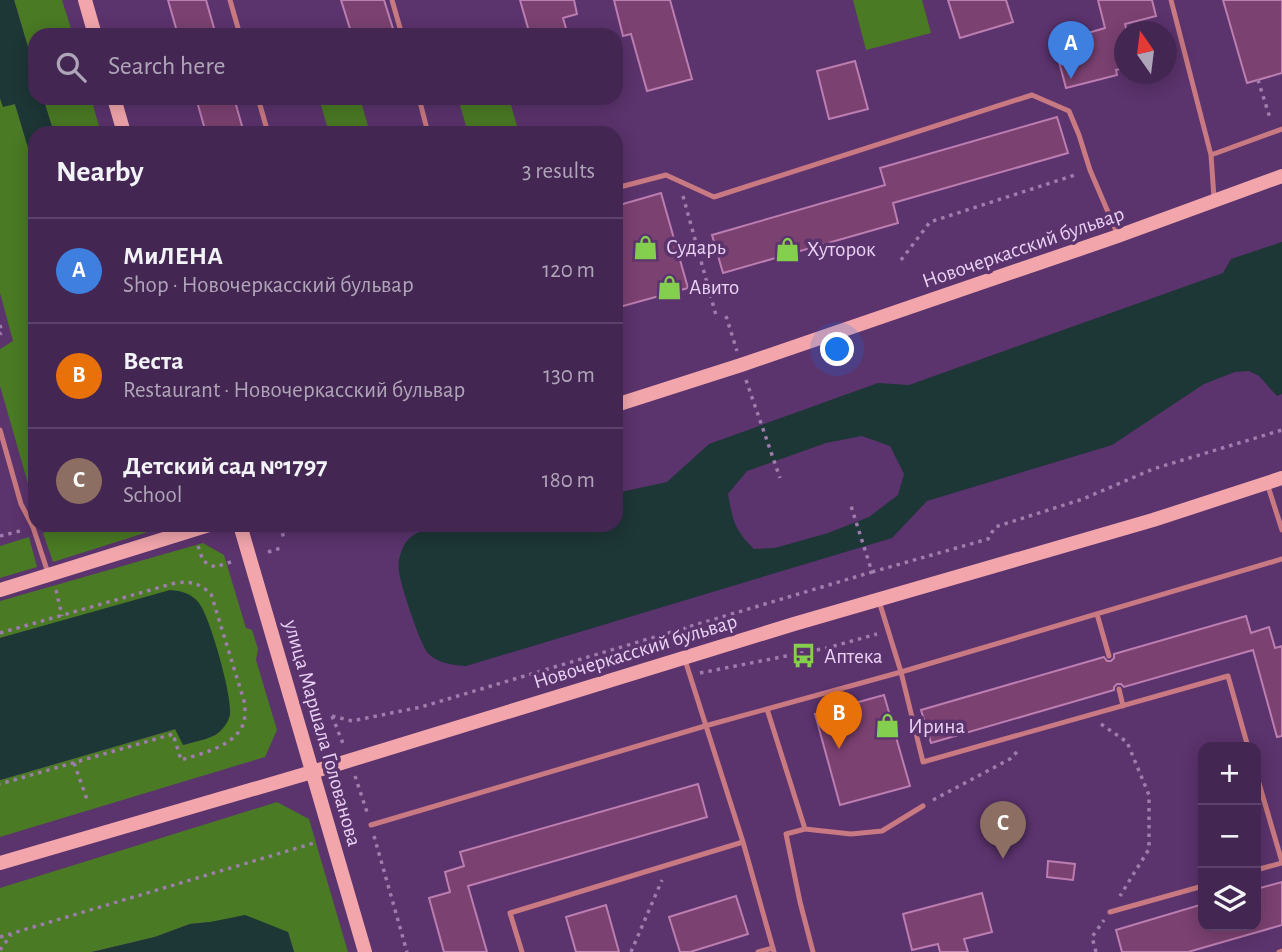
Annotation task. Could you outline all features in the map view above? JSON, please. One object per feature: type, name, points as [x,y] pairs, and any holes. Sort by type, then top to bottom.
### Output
[{"type":"street","points":[[85,0],[93,28]]},
{"type":"street","points":[[116,105],[122,126]]},
{"type":"street","name":"Новочеркасский бульвар","points":[[623,401],[754,361],[1118,236],[1282,176]]},
{"type":"street","name":"Новочеркасский бульвар","points":[[0,863],[312,772],[684,657],[1140,523],[1282,478]]},
{"type":"street","points":[[0,590],[187,532]]},
{"type":"street","name":"улица Маршала Голованова","points":[[242,532],[365,952]]},
{"type":"lane","points":[[230,0],[238,28]]},
{"type":"lane","points":[[393,0],[400,28]]},
{"type":"lane","points":[[1171,0],[1211,155],[1214,201]]},
{"type":"lane","points":[[623,186],[666,175],[714,197],[1032,95],[1069,111],[1118,236]]},
{"type":"lane","points":[[260,105],[266,126]]},
{"type":"lane","points":[[421,105],[426,126]]},
{"type":"lane","points":[[1211,155],[1282,129]]},
{"type":"lane","points":[[0,430],[28,517]]},
{"type":"lane","points":[[1267,483],[1282,530]]},
{"type":"lane","points":[[35,532],[52,575]]},
{"type":"lane","points":[[371,825],[1282,559]]},
{"type":"lane","points":[[879,599],[901,672],[923,762],[1227,676],[1247,742]]},
{"type":"lane","points":[[1097,614],[1109,656]]},
{"type":"lane","points":[[684,657],[743,842],[773,950],[758,952]]},
{"type":"lane","points":[[1119,689],[1123,705]]},
{"type":"lane","points":[[767,709],[805,829]]},
{"type":"lane","points":[[1261,790],[1282,863],[1261,869]]},
{"type":"lane","points":[[813,952],[786,834],[805,829],[851,834],[882,831],[923,806]]},
{"type":"lane","points":[[522,952],[510,913],[743,842]]},
{"type":"lane","points":[[1110,912],[1198,887]]},
{"type":"path","points":[[1258,80],[1270,118]]},
{"type":"path","points":[[901,260],[930,222],[1090,170]]},
{"type":"path","points":[[679,181],[717,319]]},
{"type":"path","points":[[726,316],[737,351]]},
{"type":"path","points":[[0,325],[0,334]]},
{"type":"path","points":[[744,374],[780,478]]},
{"type":"path","points":[[872,572],[988,539],[995,527],[1083,499],[1153,469],[1282,430]]},
{"type":"path","points":[[851,506],[868,556]]},
{"type":"path","points":[[282,532],[285,539]]},
{"type":"path","points":[[197,541],[203,561],[215,567],[231,562]]},
{"type":"path","points":[[268,552],[284,547]]},
{"type":"path","points":[[52,575],[62,617]]},
{"type":"path","points":[[0,633],[175,583],[194,582],[211,594],[245,704],[244,722],[236,737],[211,750],[181,760],[173,734],[0,784]]},
{"type":"path","points":[[332,716],[352,722],[421,707],[685,628]]},
{"type":"path","points":[[1089,715],[1127,742],[1149,795],[1149,849],[1092,937],[1096,952]]},
{"type":"path","points":[[923,806],[1010,759],[1038,730]]},
{"type":"path","points":[[75,762],[88,802]]},
{"type":"path","points":[[0,937],[314,843]]},
{"type":"path","points":[[631,952],[668,865]]},
{"type":"path","points":[[0,950],[12,933]]},
{"type":"green space","points":[[14,0],[62,0],[71,28],[28,28],[28,47]]},
{"type":"green space","points":[[853,0],[922,0],[931,33],[866,50]]},
{"type":"green space","points":[[0,98],[3,106],[15,104],[28,148],[28,484],[0,386],[0,349],[13,341],[0,293]]},
{"type":"green space","points":[[45,105],[93,105],[99,126],[52,126]]},
{"type":"green space","points":[[321,105],[362,105],[368,126],[327,126]]},
{"type":"green space","points":[[460,105],[511,105],[517,126],[466,126]]},
{"type":"green space","points":[[46,532],[148,532],[53,562],[43,533]]},
{"type":"green space","points":[[29,537],[37,567],[0,578],[0,546]]},
{"type":"green space","points":[[203,543],[224,555],[246,628],[252,630],[258,649],[256,660],[277,730],[265,757],[0,837],[0,780],[176,729],[184,745],[216,735],[230,715],[226,685],[170,591],[0,638],[0,601]]},
{"type":"green space","points":[[277,802],[309,819],[348,952],[294,952],[288,932],[210,922],[190,924],[155,937],[92,952],[0,952],[0,888]]},
{"type":"shaded area","points":[[0,0],[14,0],[28,47],[28,105],[45,105],[52,126],[28,126],[28,148],[15,104],[3,107],[0,98]]},
{"type":"shaded area","points":[[1282,242],[1282,394],[1277,396],[1259,376],[1249,371],[1235,372],[1204,384],[1112,445],[927,501],[892,538],[466,666],[440,661],[431,656],[424,646],[406,600],[399,566],[404,545],[415,534],[623,532],[623,491],[667,482],[709,444],[878,383],[909,385],[1223,273],[1231,259]],"holes":[[[862,436],[890,446],[904,474],[898,495],[869,517],[828,533],[775,548],[754,549],[742,536],[733,518],[728,494],[747,471],[826,443]]]},
{"type":"shaded area","points":[[170,590],[193,597],[204,611],[209,624],[230,704],[227,723],[220,732],[183,745],[175,729],[0,780],[0,638]]},
{"type":"shaded area","points":[[245,915],[288,932],[294,952],[92,952],[155,937],[190,924]]},
{"type":"building","points":[[168,0],[206,0],[214,28],[176,28]]},
{"type":"building","points":[[341,0],[384,0],[393,28],[350,28]]},
{"type":"building","points":[[520,0],[574,0],[577,14],[563,18],[566,28],[528,28]]},
{"type":"building","points":[[614,0],[670,0],[692,79],[647,91],[631,34],[623,36]]},
{"type":"building","points":[[948,0],[1006,0],[1013,22],[960,38]]},
{"type":"building","points":[[1098,0],[1152,0],[1156,16],[1137,21],[1114,21],[1114,76],[1066,88],[1057,54],[1067,52],[1065,45],[1076,43],[1074,37],[1105,28]]},
{"type":"building","points":[[1223,0],[1282,0],[1282,73],[1247,83]]},
{"type":"building","points":[[855,61],[868,109],[829,119],[817,71]]},
{"type":"building","points":[[198,105],[236,105],[242,126],[204,126]]},
{"type":"building","points":[[1057,117],[1068,153],[893,203],[898,223],[723,273],[712,235],[885,185],[880,168]]},
{"type":"building","name":"Сударь","points":[[661,193],[688,288],[623,306],[623,204]]},
{"type":"building","points":[[1246,616],[1251,633],[1269,627],[1275,648],[1282,646],[1282,736],[1277,737],[1253,650],[1124,687],[1117,684],[1114,690],[931,743],[921,710],[1104,657],[1111,661],[1114,654]]},
{"type":"building","points":[[884,695],[910,786],[840,805],[815,714]]},
{"type":"building","points":[[698,784],[707,817],[468,886],[487,952],[444,952],[429,898],[450,892],[445,872],[464,866],[460,852]]},
{"type":"building","points":[[1048,861],[1075,864],[1073,880],[1047,877]]},
{"type":"building","points":[[1282,882],[1282,925],[1188,952],[1122,952],[1116,930],[1198,905],[1198,931],[1261,931],[1261,888]]},
{"type":"building","points":[[982,893],[992,932],[964,939],[968,952],[940,952],[938,944],[912,950],[903,914]]},
{"type":"building","points":[[736,896],[748,934],[690,952],[680,952],[669,917]]},
{"type":"building","points":[[606,905],[619,952],[576,952],[566,917]]},
{"type":"place","name":"МиЛЕНА","points":[[1071,79]]},
{"type":"place","name":"Сударь","points":[[646,247]]},
{"type":"place","name":"Хуторок","points":[[787,249]]},
{"type":"place","name":"Авито","points":[[669,287]]},
{"type":"place","name":"Аптека","points":[[804,656]]},
{"type":"place","name":"Ирина","points":[[888,726]]},
{"type":"place","name":"Веста","points":[[839,749]]},
{"type":"place","name":"Детский сад №1797","points":[[1003,859]]}]
